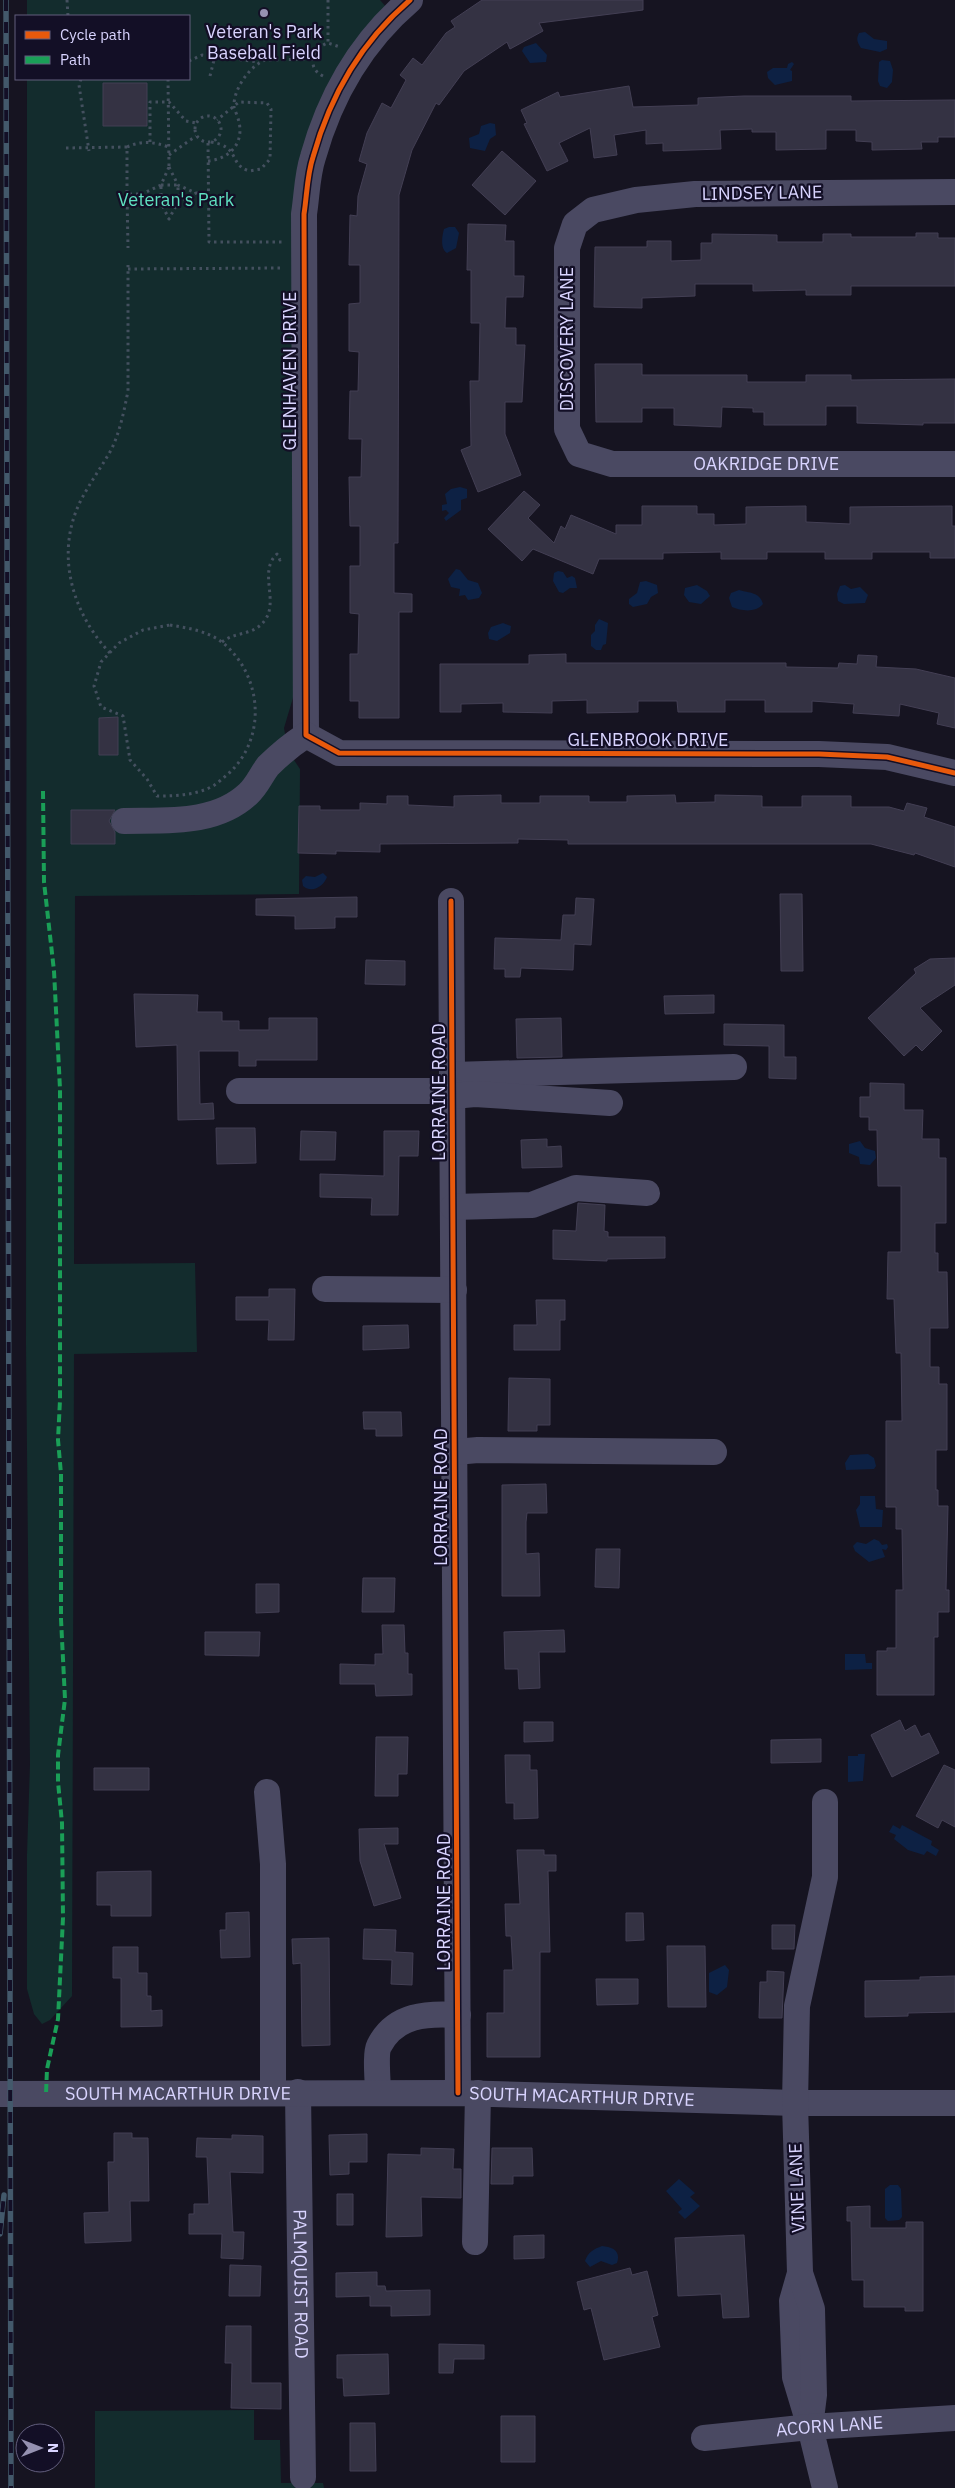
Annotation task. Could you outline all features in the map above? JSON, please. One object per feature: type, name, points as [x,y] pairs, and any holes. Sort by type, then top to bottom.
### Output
[{"type":"street","name":"GLENHAVEN DRIVE","points":[[306,735],[304,214],[312,158],[330,106],[358,57],[393,14],[410,0]]},
{"type":"street","name":"LINDSEY LANE","points":[[575,224],[593,210],[636,200],[694,194],[955,192]]},
{"type":"street","name":"DISCOVERY LANE","points":[[575,224],[567,248],[567,428],[579,454]]},
{"type":"street","name":"OAKRIDGE DRIVE","points":[[579,454],[612,464],[955,464]]},
{"type":"street","name":"GLENBROOK DRIVE","points":[[306,735],[339,754],[819,754],[887,757],[955,773]]},
{"type":"street","points":[[124,821],[177,820],[226,809],[249,793],[269,766],[276,761],[279,754],[306,735]]},
{"type":"street","name":"LORRAINE ROAD","points":[[451,901],[458,2015],[468,2093],[476,2242]]},
{"type":"street","points":[[238,1091],[452,1087],[734,1067]]},
{"type":"street","points":[[452,1087],[475,1094],[610,1103]]},
{"type":"street","points":[[453,1208],[532,1205],[576,1188],[647,1193]]},
{"type":"street","points":[[325,1289],[454,1290]]},
{"type":"street","points":[[455,1452],[478,1450],[714,1452]]},
{"type":"street","name":"PALMQUIST ROAD","points":[[268,1792],[285,2093],[303,2477]]},
{"type":"street","name":"VINE LANE","points":[[825,1802],[825,1877],[797,2006],[795,2103],[800,2273],[812,2309],[814,2394],[810,2427],[825,2488]]},
{"type":"street","points":[[378,2093],[378,2047],[389,2032],[409,2017],[426,2014],[458,2015]]},
{"type":"street","name":"SOUTH MACARTHUR DRIVE","points":[[0,2094],[468,2093],[795,2103],[955,2103]]},
{"type":"street","name":"ACORN LANE","points":[[704,2438],[810,2427],[955,2418]]},
{"type":"path","points":[[67,0],[68,15]]},
{"type":"path","points":[[328,0],[328,43]]},
{"type":"path","points":[[324,76],[317,72],[312,59],[316,51],[322,45],[328,43],[341,47]]},
{"type":"path","points":[[190,61],[202,55],[259,62],[265,60],[312,59]]},
{"type":"path","points":[[210,76],[215,56]]},
{"type":"path","points":[[208,161],[217,160],[232,151],[240,133],[234,106],[242,81],[259,62]]},
{"type":"path","points":[[80,80],[88,150]]},
{"type":"path","points":[[168,80],[169,166],[161,185],[161,203],[169,219],[178,202],[178,185],[169,166]]},
{"type":"path","points":[[150,142],[150,102],[169,102],[186,121],[196,123],[206,116],[217,120]]},
{"type":"path","points":[[196,136],[225,146],[232,151],[238,164],[249,171],[256,171],[266,166],[271,152],[269,105],[263,102],[239,102],[217,120]]},
{"type":"path","points":[[217,120],[220,133],[210,142],[208,161],[209,242],[285,242]]},
{"type":"path","points":[[196,123],[196,136]]},
{"type":"path","points":[[169,155],[196,136]]},
{"type":"path","points":[[66,148],[88,150],[127,147],[137,142],[150,142],[169,147]]},
{"type":"path","points":[[127,147],[128,248]]},
{"type":"path","points":[[127,194],[142,194],[161,185],[178,185],[196,193],[208,193]]},
{"type":"path","points":[[142,194],[161,203],[178,202],[196,193]]},
{"type":"path","points":[[110,653],[89,628],[79,608],[72,586],[68,550],[70,533],[79,504],[112,448],[124,412],[128,391],[128,267],[285,268]]},
{"type":"path","points":[[222,642],[236,633],[252,631],[265,621],[271,606],[270,566],[277,554],[280,560],[286,552]]},
{"type":"path","points":[[170,625],[196,629],[222,642],[240,660],[252,684],[256,710],[252,740],[237,766],[214,786],[187,795],[158,796],[147,779],[130,760],[123,716],[101,707],[94,686],[101,662],[119,642],[143,630],[170,625]]},
{"type":"green space","name":"Veteran's Park","points":[[27,0],[380,0],[387,8],[315,122],[295,691],[284,728],[288,751],[300,769],[299,894],[75,896],[74,1264],[195,1263],[197,1352],[74,1354],[72,1996],[50,2020],[42,2024],[34,2014],[27,1989],[27,1855],[30,1764],[26,1345],[27,80],[190,80],[190,15],[27,15]]},
{"type":"green space","points":[[254,2410],[254,2440],[280,2440],[281,2483],[323,2483],[324,2488],[95,2488],[95,2411]]},
{"type":"water","points":[[865,32],[874,39],[887,41],[887,49],[880,52],[861,48],[857,37],[859,33]]},
{"type":"water","points":[[536,43],[547,55],[546,62],[530,63],[522,51],[524,47]]},
{"type":"water","points":[[882,60],[890,61],[893,70],[892,82],[887,88],[880,86],[878,81],[879,62]]},
{"type":"water","points":[[792,62],[794,64],[790,70],[792,71],[792,81],[775,85],[768,78],[767,72],[773,68],[787,68],[788,64]]},
{"type":"water","points":[[490,123],[495,124],[496,135],[490,139],[485,151],[470,148],[469,138],[479,134],[481,126]]},
{"type":"water","points":[[455,227],[459,233],[456,248],[447,253],[443,249],[442,239],[444,229]]},
{"type":"water","points":[[460,487],[467,489],[467,498],[461,500],[461,510],[446,521],[444,518],[449,513],[446,510],[442,511],[442,505],[447,504],[445,494],[451,489]]},
{"type":"water","points":[[456,569],[460,570],[468,580],[478,583],[482,593],[479,598],[468,600],[465,595],[459,596],[460,589],[451,587],[448,579]]},
{"type":"water","points":[[558,571],[563,572],[567,578],[572,576],[575,578],[577,588],[570,588],[563,593],[559,592],[553,581],[554,573]]},
{"type":"water","points":[[646,581],[657,585],[658,593],[651,597],[647,604],[633,607],[629,604],[629,599],[637,593],[640,582]]},
{"type":"water","points":[[697,585],[707,591],[710,596],[701,604],[689,602],[684,595],[685,588]]},
{"type":"water","points":[[845,585],[851,589],[860,587],[868,595],[865,603],[844,604],[838,601],[837,594],[840,586]]},
{"type":"water","points":[[739,590],[757,595],[763,604],[752,610],[732,607],[729,598],[731,593]]},
{"type":"water","points":[[599,619],[608,623],[606,644],[603,645],[601,650],[596,650],[591,646],[591,635],[595,631],[595,625]]},
{"type":"water","points":[[503,623],[511,626],[510,633],[497,641],[489,639],[488,633],[491,627]]},
{"type":"water","points":[[323,873],[327,877],[317,888],[310,889],[303,886],[302,880],[306,876],[315,877]]},
{"type":"water","points":[[860,1141],[865,1148],[875,1151],[876,1158],[870,1165],[860,1164],[859,1157],[849,1153],[849,1144]]},
{"type":"water","points":[[868,1454],[874,1458],[876,1466],[874,1469],[846,1470],[845,1463],[850,1455]]},
{"type":"water","points":[[860,1496],[875,1496],[876,1509],[883,1510],[882,1527],[860,1527],[856,1510],[860,1504]]},
{"type":"water","points":[[874,1539],[882,1545],[887,1544],[888,1547],[886,1550],[882,1549],[885,1557],[869,1562],[855,1551],[853,1546],[857,1542],[866,1544]]},
{"type":"water","points":[[845,1654],[865,1654],[866,1663],[872,1663],[872,1669],[845,1670]]},
{"type":"water","points":[[858,1754],[865,1754],[863,1781],[848,1782],[848,1756],[858,1756]]},
{"type":"water","points":[[893,1825],[900,1829],[902,1825],[932,1841],[931,1845],[939,1850],[936,1856],[927,1851],[924,1855],[908,1850],[894,1839],[896,1835],[889,1832]]},
{"type":"water","points":[[725,1965],[729,1970],[727,1987],[717,1995],[709,1992],[709,1973]]},
{"type":"water","points":[[679,2179],[695,2193],[690,2197],[700,2206],[685,2219],[678,2212],[682,2209],[666,2191]]},
{"type":"water","points":[[890,2185],[898,2185],[901,2189],[902,2217],[899,2220],[888,2221],[885,2218],[885,2189]]},
{"type":"water","points":[[602,2246],[615,2250],[618,2255],[617,2263],[612,2265],[601,2261],[590,2267],[585,2261],[586,2258],[596,2248]]},
{"type":"building","points":[[482,0],[643,0],[643,10],[539,23],[543,31],[510,49],[507,42],[464,71],[439,105],[436,103],[412,150],[399,195],[398,543],[394,543],[394,593],[412,594],[412,612],[399,612],[399,718],[359,718],[359,701],[350,701],[350,654],[358,654],[359,614],[350,613],[350,566],[360,566],[360,526],[350,526],[349,477],[361,477],[362,439],[349,439],[350,391],[358,391],[359,352],[349,351],[349,304],[360,303],[360,265],[349,265],[350,215],[357,216],[358,196],[367,164],[359,161],[367,133],[382,103],[391,108],[406,80],[400,75],[413,58],[422,65],[446,33],[455,27],[451,21]]},
{"type":"building","points":[[103,83],[147,83],[147,126],[103,126]]},
{"type":"building","points":[[629,86],[633,107],[698,105],[698,98],[744,96],[851,96],[851,101],[955,100],[955,137],[938,137],[938,142],[921,142],[922,149],[872,150],[872,142],[856,141],[856,130],[826,130],[826,149],[776,150],[776,132],[752,132],[752,129],[720,130],[721,149],[663,151],[663,143],[646,144],[646,130],[614,135],[617,155],[594,158],[590,128],[559,143],[568,161],[547,171],[524,124],[527,123],[521,110],[558,92],[560,97]]},
{"type":"building","points":[[502,151],[536,181],[505,215],[472,185]]},
{"type":"building","points":[[468,224],[506,225],[505,241],[514,241],[514,276],[524,276],[523,297],[506,297],[505,328],[516,328],[516,345],[525,345],[522,402],[505,402],[505,434],[521,475],[478,492],[461,450],[471,446],[470,381],[479,381],[480,323],[471,323],[471,270],[467,270]]},
{"type":"building","points":[[916,233],[938,233],[938,238],[955,238],[955,286],[851,286],[851,295],[806,295],[806,290],[753,291],[753,284],[695,284],[695,296],[642,298],[642,308],[594,307],[595,247],[647,247],[647,241],[671,241],[671,261],[701,260],[701,243],[712,243],[712,234],[777,235],[777,242],[823,242],[823,234],[851,234],[851,237],[916,237]]},
{"type":"building","points":[[595,364],[642,364],[642,375],[747,375],[747,382],[806,382],[806,375],[851,375],[851,380],[955,379],[955,423],[923,423],[923,425],[857,423],[857,406],[826,406],[826,425],[764,425],[764,412],[753,412],[753,408],[722,407],[721,427],[674,425],[674,408],[642,408],[642,422],[596,422]]},
{"type":"building","points":[[524,491],[540,505],[528,518],[554,543],[561,526],[565,529],[571,515],[616,534],[616,525],[642,525],[642,506],[697,506],[697,514],[714,514],[714,525],[746,524],[746,507],[806,506],[806,522],[850,524],[850,507],[952,506],[952,526],[955,526],[955,558],[930,558],[930,552],[872,552],[872,559],[825,559],[825,552],[767,552],[767,559],[721,559],[721,552],[663,553],[663,559],[599,559],[593,574],[533,549],[522,561],[488,529]]},
{"type":"building","points":[[566,654],[566,663],[786,663],[786,667],[838,668],[839,663],[857,664],[858,655],[877,656],[876,667],[916,669],[955,678],[955,728],[937,724],[939,713],[900,704],[899,716],[853,713],[854,704],[812,701],[812,712],[765,712],[765,700],[725,700],[725,712],[678,712],[677,701],[638,701],[638,712],[587,713],[587,700],[552,701],[552,713],[503,712],[503,703],[461,704],[461,712],[440,712],[440,664],[529,664],[529,655]]},
{"type":"building","points":[[118,717],[118,755],[99,755],[99,718]]},
{"type":"building","points":[[501,795],[501,803],[540,803],[540,796],[589,796],[589,802],[627,802],[627,796],[675,795],[676,803],[715,802],[715,795],[762,796],[762,807],[802,807],[802,796],[851,796],[851,807],[889,807],[904,811],[907,803],[927,808],[924,817],[955,827],[955,867],[915,853],[914,855],[871,844],[568,844],[568,840],[518,839],[518,843],[380,844],[380,852],[336,851],[336,854],[298,853],[299,806],[320,806],[320,810],[360,810],[360,803],[387,804],[387,796],[408,796],[408,805],[454,807],[454,796]]},
{"type":"building","points":[[71,810],[115,810],[109,821],[115,832],[115,844],[71,844]]},
{"type":"building","points":[[780,894],[802,894],[803,971],[781,971]]},
{"type":"building","points":[[357,897],[357,917],[335,917],[335,928],[295,929],[295,916],[256,915],[256,899]]},
{"type":"building","points":[[576,898],[594,899],[591,945],[574,944],[573,970],[521,968],[520,977],[505,977],[505,969],[494,969],[495,938],[561,940],[563,915],[575,915]]},
{"type":"building","points":[[955,958],[955,985],[920,1008],[942,1031],[922,1051],[916,1045],[904,1056],[868,1018],[916,973],[914,969],[930,959]]},
{"type":"building","points":[[366,960],[405,961],[405,985],[365,984]]},
{"type":"building","points":[[134,994],[198,995],[197,1012],[222,1012],[222,1021],[239,1021],[239,1030],[269,1030],[269,1018],[317,1018],[317,1060],[256,1060],[256,1066],[239,1066],[239,1051],[199,1051],[200,1104],[213,1103],[214,1119],[178,1120],[177,1045],[136,1047]]},
{"type":"building","points":[[714,995],[714,1013],[665,1014],[664,996]]},
{"type":"building","points":[[561,1018],[562,1057],[517,1058],[516,1019]]},
{"type":"building","points":[[724,1024],[784,1025],[784,1057],[796,1057],[796,1079],[769,1078],[769,1046],[724,1045]]},
{"type":"building","points":[[870,1083],[904,1084],[904,1110],[923,1110],[922,1139],[939,1139],[939,1158],[946,1158],[946,1223],[935,1223],[935,1253],[938,1253],[938,1272],[947,1272],[948,1328],[930,1328],[930,1367],[939,1367],[939,1384],[947,1384],[947,1450],[936,1450],[936,1490],[938,1490],[938,1506],[948,1506],[946,1590],[949,1590],[949,1612],[938,1612],[938,1637],[934,1637],[934,1695],[877,1695],[877,1651],[887,1651],[887,1648],[896,1648],[896,1590],[903,1590],[902,1529],[896,1529],[896,1507],[886,1507],[886,1421],[902,1421],[901,1353],[896,1353],[894,1299],[887,1299],[888,1252],[901,1252],[901,1186],[878,1186],[877,1130],[869,1130],[869,1117],[860,1117],[860,1097],[870,1097]]},
{"type":"building","points":[[216,1128],[255,1128],[256,1163],[217,1164]]},
{"type":"building","points":[[301,1131],[336,1132],[335,1160],[300,1160]]},
{"type":"building","points":[[384,1131],[419,1131],[418,1156],[399,1156],[398,1215],[371,1215],[372,1198],[320,1197],[320,1174],[384,1176]]},
{"type":"building","points":[[547,1139],[547,1147],[561,1146],[562,1167],[522,1168],[521,1140]]},
{"type":"building","points":[[578,1203],[605,1205],[604,1231],[608,1232],[608,1237],[665,1237],[665,1258],[607,1259],[607,1261],[553,1259],[553,1230],[576,1231]]},
{"type":"building","points":[[269,1289],[295,1289],[294,1340],[268,1340],[269,1320],[236,1320],[236,1297],[269,1297]]},
{"type":"building","points":[[536,1300],[565,1300],[565,1320],[560,1320],[560,1350],[514,1350],[514,1325],[537,1325]]},
{"type":"building","points":[[408,1325],[409,1348],[363,1350],[363,1326]]},
{"type":"building","points":[[509,1378],[550,1379],[550,1425],[537,1425],[537,1431],[508,1431]]},
{"type":"building","points":[[363,1412],[401,1412],[402,1436],[376,1436],[376,1429],[364,1429]]},
{"type":"building","points":[[546,1484],[547,1513],[527,1513],[526,1522],[526,1554],[539,1553],[540,1596],[502,1596],[502,1485]]},
{"type":"building","points":[[596,1549],[620,1549],[619,1588],[595,1587]]},
{"type":"building","points":[[363,1578],[395,1578],[394,1612],[362,1612]]},
{"type":"building","points":[[256,1584],[279,1584],[279,1612],[256,1613]]},
{"type":"building","points":[[382,1625],[404,1625],[405,1653],[408,1653],[408,1674],[412,1674],[412,1695],[376,1696],[375,1684],[340,1684],[340,1664],[375,1665],[375,1654],[383,1654]]},
{"type":"building","points":[[564,1630],[565,1652],[539,1652],[540,1688],[519,1689],[518,1669],[505,1669],[504,1632]]},
{"type":"building","points":[[205,1632],[260,1632],[259,1656],[205,1655]]},
{"type":"building","points":[[900,1720],[905,1731],[915,1725],[921,1737],[929,1733],[939,1753],[892,1777],[871,1735]]},
{"type":"building","points":[[524,1722],[553,1722],[553,1741],[524,1742]]},
{"type":"building","points":[[376,1737],[408,1737],[407,1774],[398,1774],[398,1796],[375,1796]]},
{"type":"building","points":[[821,1739],[821,1762],[771,1763],[771,1740]]},
{"type":"building","points":[[505,1755],[530,1755],[530,1770],[537,1770],[538,1818],[514,1819],[514,1803],[506,1803]]},
{"type":"building","points":[[944,1765],[955,1770],[955,1827],[942,1820],[938,1828],[916,1816]]},
{"type":"building","points":[[94,1768],[149,1768],[149,1790],[94,1790]]},
{"type":"building","points":[[398,1828],[398,1844],[384,1844],[401,1898],[374,1906],[360,1861],[359,1829]]},
{"type":"building","points":[[517,1850],[544,1850],[544,1855],[556,1855],[556,1871],[548,1871],[550,1952],[540,1952],[540,2057],[487,2057],[487,2013],[504,2013],[504,1970],[513,1970],[511,1936],[506,1936],[505,1904],[520,1904]]},
{"type":"building","points":[[151,1871],[151,1916],[111,1916],[111,1905],[97,1905],[97,1872]]},
{"type":"building","points":[[249,1912],[250,1957],[221,1958],[220,1930],[226,1930],[226,1913]]},
{"type":"building","points":[[626,1913],[643,1913],[644,1940],[626,1941]]},
{"type":"building","points":[[772,1925],[795,1925],[794,1949],[772,1949]]},
{"type":"building","points":[[364,1929],[396,1930],[395,1952],[413,1953],[412,1985],[391,1984],[392,1960],[363,1959]]},
{"type":"building","points":[[329,1938],[330,2045],[302,2046],[301,1963],[293,1964],[292,1939]]},
{"type":"building","points":[[667,1946],[705,1946],[706,2007],[668,2007]]},
{"type":"building","points":[[113,1947],[138,1947],[138,1973],[147,1973],[147,1996],[151,1996],[151,2011],[162,2010],[162,2026],[121,2027],[121,1978],[113,1978]]},
{"type":"building","points":[[767,1971],[784,1972],[782,2018],[759,2018],[760,1982],[767,1982]]},
{"type":"building","points":[[955,1976],[955,2012],[908,2013],[908,2016],[865,2017],[865,1981],[920,1980],[920,1977]]},
{"type":"building","points":[[596,1979],[638,1979],[638,2004],[597,2005]]},
{"type":"building","points":[[114,2133],[132,2133],[132,2138],[148,2138],[149,2201],[130,2201],[131,2241],[85,2243],[84,2213],[109,2212],[108,2162],[114,2162]]},
{"type":"building","points":[[367,2134],[367,2162],[349,2162],[349,2174],[330,2175],[329,2135]]},
{"type":"building","points":[[232,2135],[263,2136],[263,2173],[230,2172],[233,2232],[244,2232],[243,2259],[221,2258],[222,2234],[189,2234],[189,2214],[194,2214],[194,2204],[209,2204],[207,2157],[196,2157],[197,2138],[232,2139]]},
{"type":"building","points":[[421,2148],[454,2149],[453,2169],[461,2169],[461,2198],[421,2197],[422,2236],[386,2237],[388,2154],[421,2155]]},
{"type":"building","points":[[492,2148],[532,2148],[533,2176],[513,2176],[513,2184],[491,2184]]},
{"type":"building","points":[[337,2194],[353,2194],[353,2225],[337,2225]]},
{"type":"building","points":[[870,2206],[870,2228],[906,2228],[906,2222],[923,2222],[923,2311],[905,2311],[905,2307],[864,2307],[864,2280],[852,2280],[851,2221],[847,2221],[847,2207]]},
{"type":"building","points":[[544,2235],[544,2258],[514,2259],[514,2236]]},
{"type":"building","points":[[744,2235],[749,2317],[723,2318],[721,2294],[678,2296],[675,2238]]},
{"type":"building","points":[[230,2265],[261,2266],[260,2296],[229,2296]]},
{"type":"building","points":[[630,2268],[632,2275],[647,2271],[658,2315],[652,2317],[660,2347],[604,2360],[591,2308],[584,2310],[577,2282]]},
{"type":"building","points":[[377,2272],[377,2286],[385,2286],[386,2291],[430,2290],[430,2315],[391,2316],[391,2306],[370,2306],[370,2296],[336,2297],[336,2273]]},
{"type":"building","points":[[226,2326],[251,2326],[251,2383],[281,2383],[281,2409],[231,2408],[232,2363],[225,2363]]},
{"type":"building","points":[[439,2344],[484,2345],[484,2359],[454,2359],[453,2373],[439,2373]]},
{"type":"building","points":[[388,2354],[389,2394],[344,2396],[343,2378],[337,2378],[337,2355]]},
{"type":"building","points":[[501,2416],[535,2416],[535,2462],[501,2462]]},
{"type":"building","points":[[350,2423],[375,2423],[376,2471],[350,2471]]},
{"type":"railway","points":[[6,0],[11,2488]]},
{"type":"railway","points":[[0,2234],[4,2195]]},
{"type":"marked path","points":[[43,791],[44,882],[54,971],[60,1089],[60,1400],[58,1440],[61,1474],[61,1619],[65,1699],[58,1755],[58,1782],[62,1823],[63,1918],[58,2019],[47,2069],[46,2094]]},
{"type":"cycle path","points":[[410,0],[377,33],[350,71],[320,134],[308,178],[304,214],[306,735],[339,753],[819,754],[887,757],[955,773]]},
{"type":"cycle path","points":[[451,901],[458,2093]]},
{"type":"place","name":"Veteran's Park Baseball Field","points":[[264,13]]}]
